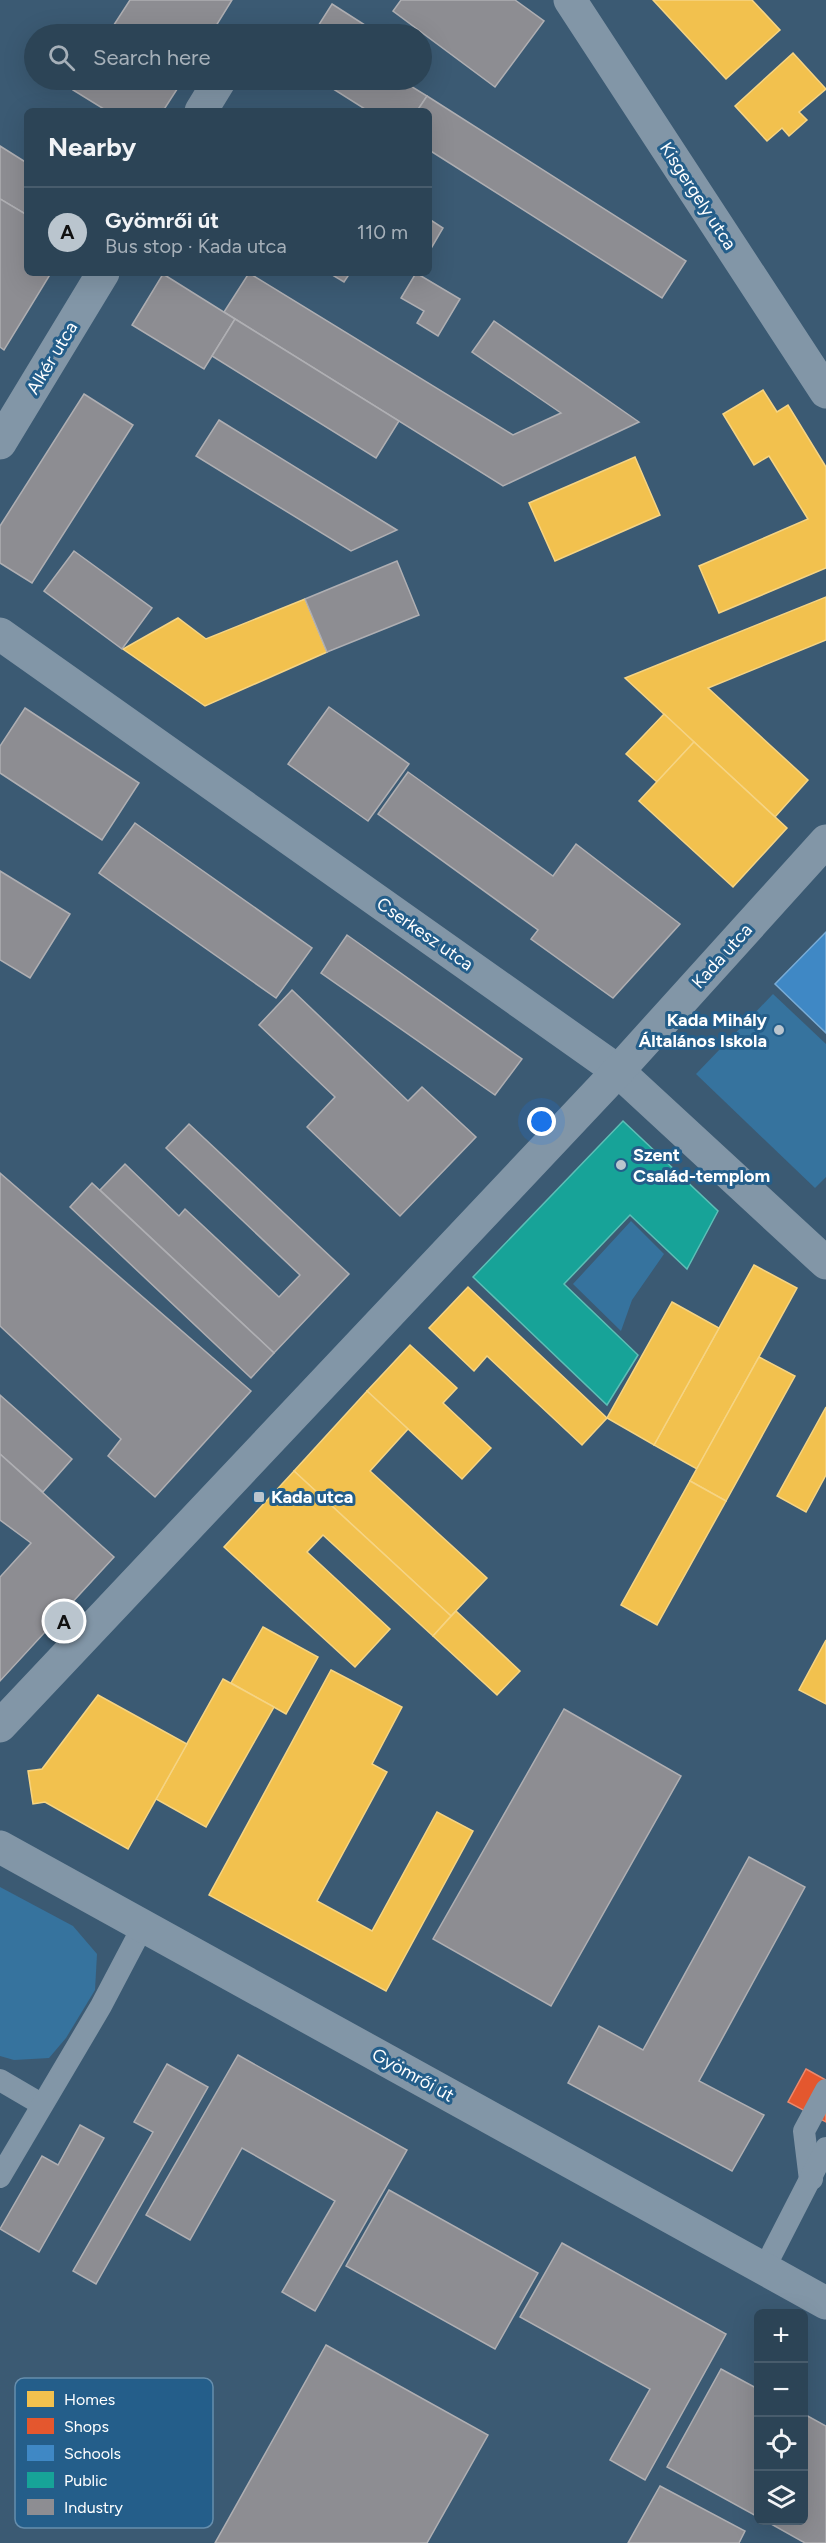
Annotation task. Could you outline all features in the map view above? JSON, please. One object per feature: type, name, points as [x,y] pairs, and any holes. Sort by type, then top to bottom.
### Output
[{"type":"street","name":"Kisgergely utca","points":[[570,0],[826,392]]},
{"type":"street","points":[[203,108],[214,90]]},
{"type":"street","name":"Alkér utca","points":[[0,443],[101,276]]},
{"type":"street","name":"Cserkesz utca","points":[[0,634],[618,1071],[826,1263]]},
{"type":"street","name":"Kada utca","points":[[0,1726],[618,1071],[826,841]]},
{"type":"street","name":"Gyömrői út","points":[[0,1847],[826,2303]]},
{"type":"lane","points":[[0,2177],[41,2104],[101,2006],[143,1926]]},
{"type":"lane","points":[[0,2080],[41,2104]]},
{"type":"lane","points":[[818,2175],[804,2131],[826,2090]]},
{"type":"lane","points":[[764,2268],[818,2175],[826,2148]]},
{"type":"shaded area","name":"Kada Mihály Általános Iskola","points":[[773,994],[826,1044],[826,1177],[815,1188],[696,1074]]},
{"type":"shaded area","points":[[631,1221],[664,1254],[632,1300],[621,1331],[573,1284]]},
{"type":"shaded area","points":[[0,1887],[73,1926],[97,1954],[95,1990],[66,2038],[49,2058],[14,2060],[0,2056]]},
{"type":"building: Homes","points":[[653,0],[752,0],[780,30],[726,79]]},
{"type":"building: Homes","points":[[793,53],[826,89],[799,112],[807,120],[789,136],[782,128],[767,141],[735,106]]},
{"type":"building: Homes","points":[[763,390],[777,412],[788,405],[826,467],[826,568],[719,613],[699,566],[808,519],[769,456],[754,465],[723,414]]},
{"type":"building: Homes","points":[[635,457],[660,515],[555,561],[529,503]]},
{"type":"building: Homes","points":[[826,597],[826,640],[708,688],[808,780],[775,817],[625,678]]},
{"type":"building: Homes","points":[[305,599],[327,652],[205,706],[123,649],[178,618],[206,639]]},
{"type":"building: Homes","points":[[664,714],[694,742],[657,782],[626,754]]},
{"type":"building: Homes","points":[[694,742],[787,828],[733,887],[639,801]]},
{"type":"building: Homes","points":[[754,1265],[797,1288],[697,1469],[654,1445]]},
{"type":"building: Homes","points":[[468,1287],[607,1418],[582,1445],[487,1356],[474,1371],[429,1328]]},
{"type":"building: Homes","points":[[672,1302],[719,1328],[654,1445],[607,1418]]},
{"type":"building: Homes","points":[[410,1345],[457,1388],[443,1403],[491,1448],[462,1479],[367,1391]]},
{"type":"building: Homes","points":[[759,1357],[795,1376],[726,1501],[690,1481]]},
{"type":"building: Homes","points":[[367,1391],[408,1429],[370,1471],[487,1578],[451,1616],[294,1471]]},
{"type":"building: Homes","points":[[826,1407],[826,1475],[806,1512],[777,1496]]},
{"type":"building: Homes","points":[[294,1471],[451,1616],[433,1636],[323,1535],[307,1552],[390,1629],[355,1667],[224,1547]]},
{"type":"building: Homes","points":[[690,1481],[726,1501],[657,1625],[621,1605]]},
{"type":"building: Homes","points":[[456,1611],[520,1671],[497,1695],[433,1636]]},
{"type":"building: Homes","points":[[263,1627],[318,1657],[286,1714],[231,1683]]},
{"type":"building: Homes","points":[[826,1640],[826,1704],[799,1690]]},
{"type":"building: Homes","points":[[331,1670],[402,1707],[372,1764],[387,1772],[317,1901],[372,1931],[437,1812],[473,1831],[386,1991],[209,1895]]},
{"type":"building: Homes","points":[[223,1679],[274,1707],[206,1827],[156,1799]]},
{"type":"building: Homes","points":[[98,1695],[187,1744],[128,1849],[45,1802],[33,1804],[28,1771],[42,1769]]},
{"type":"building: Shops","points":[[806,2069],[826,2080],[826,2122],[788,2102]]},
{"type":"building: Schools","points":[[826,932],[826,1033],[775,984]]},
{"type":"building: Public","points":[[623,1121],[718,1211],[687,1269],[630,1215],[564,1284],[638,1355],[607,1405],[473,1277]]},
{"type":"building: Industry","points":[[130,0],[232,0],[217,24],[114,24]]},
{"type":"building: Industry","points":[[401,0],[515,0],[544,21],[495,87],[432,40],[432,24],[410,24],[393,11]]},
{"type":"building: Industry","points":[[332,4],[363,24],[319,24]]},
{"type":"building: Industry","points":[[73,90],[177,90],[165,108],[102,108]]},
{"type":"building: Industry","points":[[335,90],[417,90],[427,96],[419,108],[363,108]]},
{"type":"building: Industry","points":[[427,96],[686,261],[662,298],[432,152],[432,108],[419,108]]},
{"type":"building: Industry","points":[[0,146],[24,161],[24,213],[0,199]]},
{"type":"building: Industry","points":[[0,199],[24,213],[24,276],[49,276],[4,350],[0,347]]},
{"type":"building: Industry","points":[[432,221],[443,228],[432,247]]},
{"type":"building: Industry","points":[[162,276],[166,276],[235,319],[204,369],[132,325]]},
{"type":"building: Industry","points":[[247,276],[254,276],[513,435],[561,413],[472,352],[494,321],[639,422],[503,486],[224,312]]},
{"type":"building: Industry","points":[[334,276],[348,276],[344,282]]},
{"type":"building: Industry","points":[[414,276],[421,276],[460,299],[438,336],[417,323],[424,311],[401,298]]},
{"type":"building: Industry","points":[[235,319],[399,421],[376,458],[212,356]]},
{"type":"building: Industry","points":[[84,394],[133,425],[32,583],[0,563],[0,526]]},
{"type":"building: Industry","points":[[219,420],[397,530],[351,551],[196,456]]},
{"type":"building: Industry","points":[[74,551],[152,608],[122,649],[44,591]]},
{"type":"building: Industry","points":[[397,561],[419,615],[327,652],[305,599]]},
{"type":"building: Industry","points":[[329,707],[409,764],[368,821],[288,764]]},
{"type":"building: Industry","points":[[25,708],[139,783],[102,840],[0,773],[0,746]]},
{"type":"building: Industry","points":[[408,772],[553,876],[576,844],[680,924],[613,998],[531,939],[538,930],[378,814]]},
{"type":"building: Industry","points":[[135,823],[312,948],[276,998],[99,873]]},
{"type":"building: Industry","points":[[0,871],[70,914],[30,978],[0,960]]},
{"type":"building: Industry","points":[[347,935],[522,1059],[495,1095],[321,973]]},
{"type":"building: Industry","points":[[292,990],[408,1101],[422,1087],[476,1137],[400,1216],[307,1127],[335,1097],[259,1025]]},
{"type":"building: Industry","points":[[189,1124],[349,1274],[274,1353],[100,1190],[125,1164],[179,1216],[185,1209],[279,1297],[300,1275],[166,1148]]},
{"type":"building: Industry","points":[[0,1173],[251,1391],[155,1497],[108,1456],[121,1439],[0,1326]]},
{"type":"building: Industry","points":[[92,1183],[274,1353],[251,1378],[70,1207]]},
{"type":"building: Industry","points":[[0,1395],[72,1459],[43,1492],[0,1454]]},
{"type":"building: Industry","points":[[0,1454],[114,1557],[0,1681],[0,1577],[31,1543],[0,1520]]},
{"type":"building: Industry","points":[[564,1709],[681,1776],[551,2006],[433,1939]]},
{"type":"building: Industry","points":[[749,1857],[805,1887],[699,2081],[764,2115],[732,2171],[568,2083],[599,2026],[643,2050]]},
{"type":"building: Industry","points":[[238,2055],[407,2150],[315,2311],[282,2292],[335,2201],[242,2148],[190,2240],[146,2215]]},
{"type":"building: Industry","points":[[167,2064],[208,2087],[96,2284],[73,2271],[153,2132],[134,2122]]},
{"type":"building: Industry","points":[[80,2125],[104,2138],[39,2252],[0,2229],[42,2156],[58,2165]]},
{"type":"building: Industry","points":[[389,2190],[538,2273],[495,2349],[346,2266]]},
{"type":"building: Industry","points":[[562,2243],[726,2334],[645,2480],[610,2460],[650,2389],[520,2317]]},
{"type":"building: Industry","points":[[326,2345],[488,2435],[427,2543],[215,2543]]},
{"type":"building: Industry","points":[[721,2369],[754,2387],[754,2515],[667,2467]]},
{"type":"building: Industry","points":[[808,2416],[826,2426],[826,2543],[805,2543],[773,2525],[808,2525]]},
{"type":"building: Industry","points":[[660,2486],[745,2531],[739,2543],[628,2543]]},
{"type":"place","name":"Kada Mihály Általános Iskola","points":[[779,1030]]},
{"type":"place","name":"Szent Család-templom","points":[[621,1165]]},
{"type":"place","name":"Kada utca","points":[[259,1497]]},
{"type":"place","name":"Gyömrői út","points":[[64,1621]]}]
